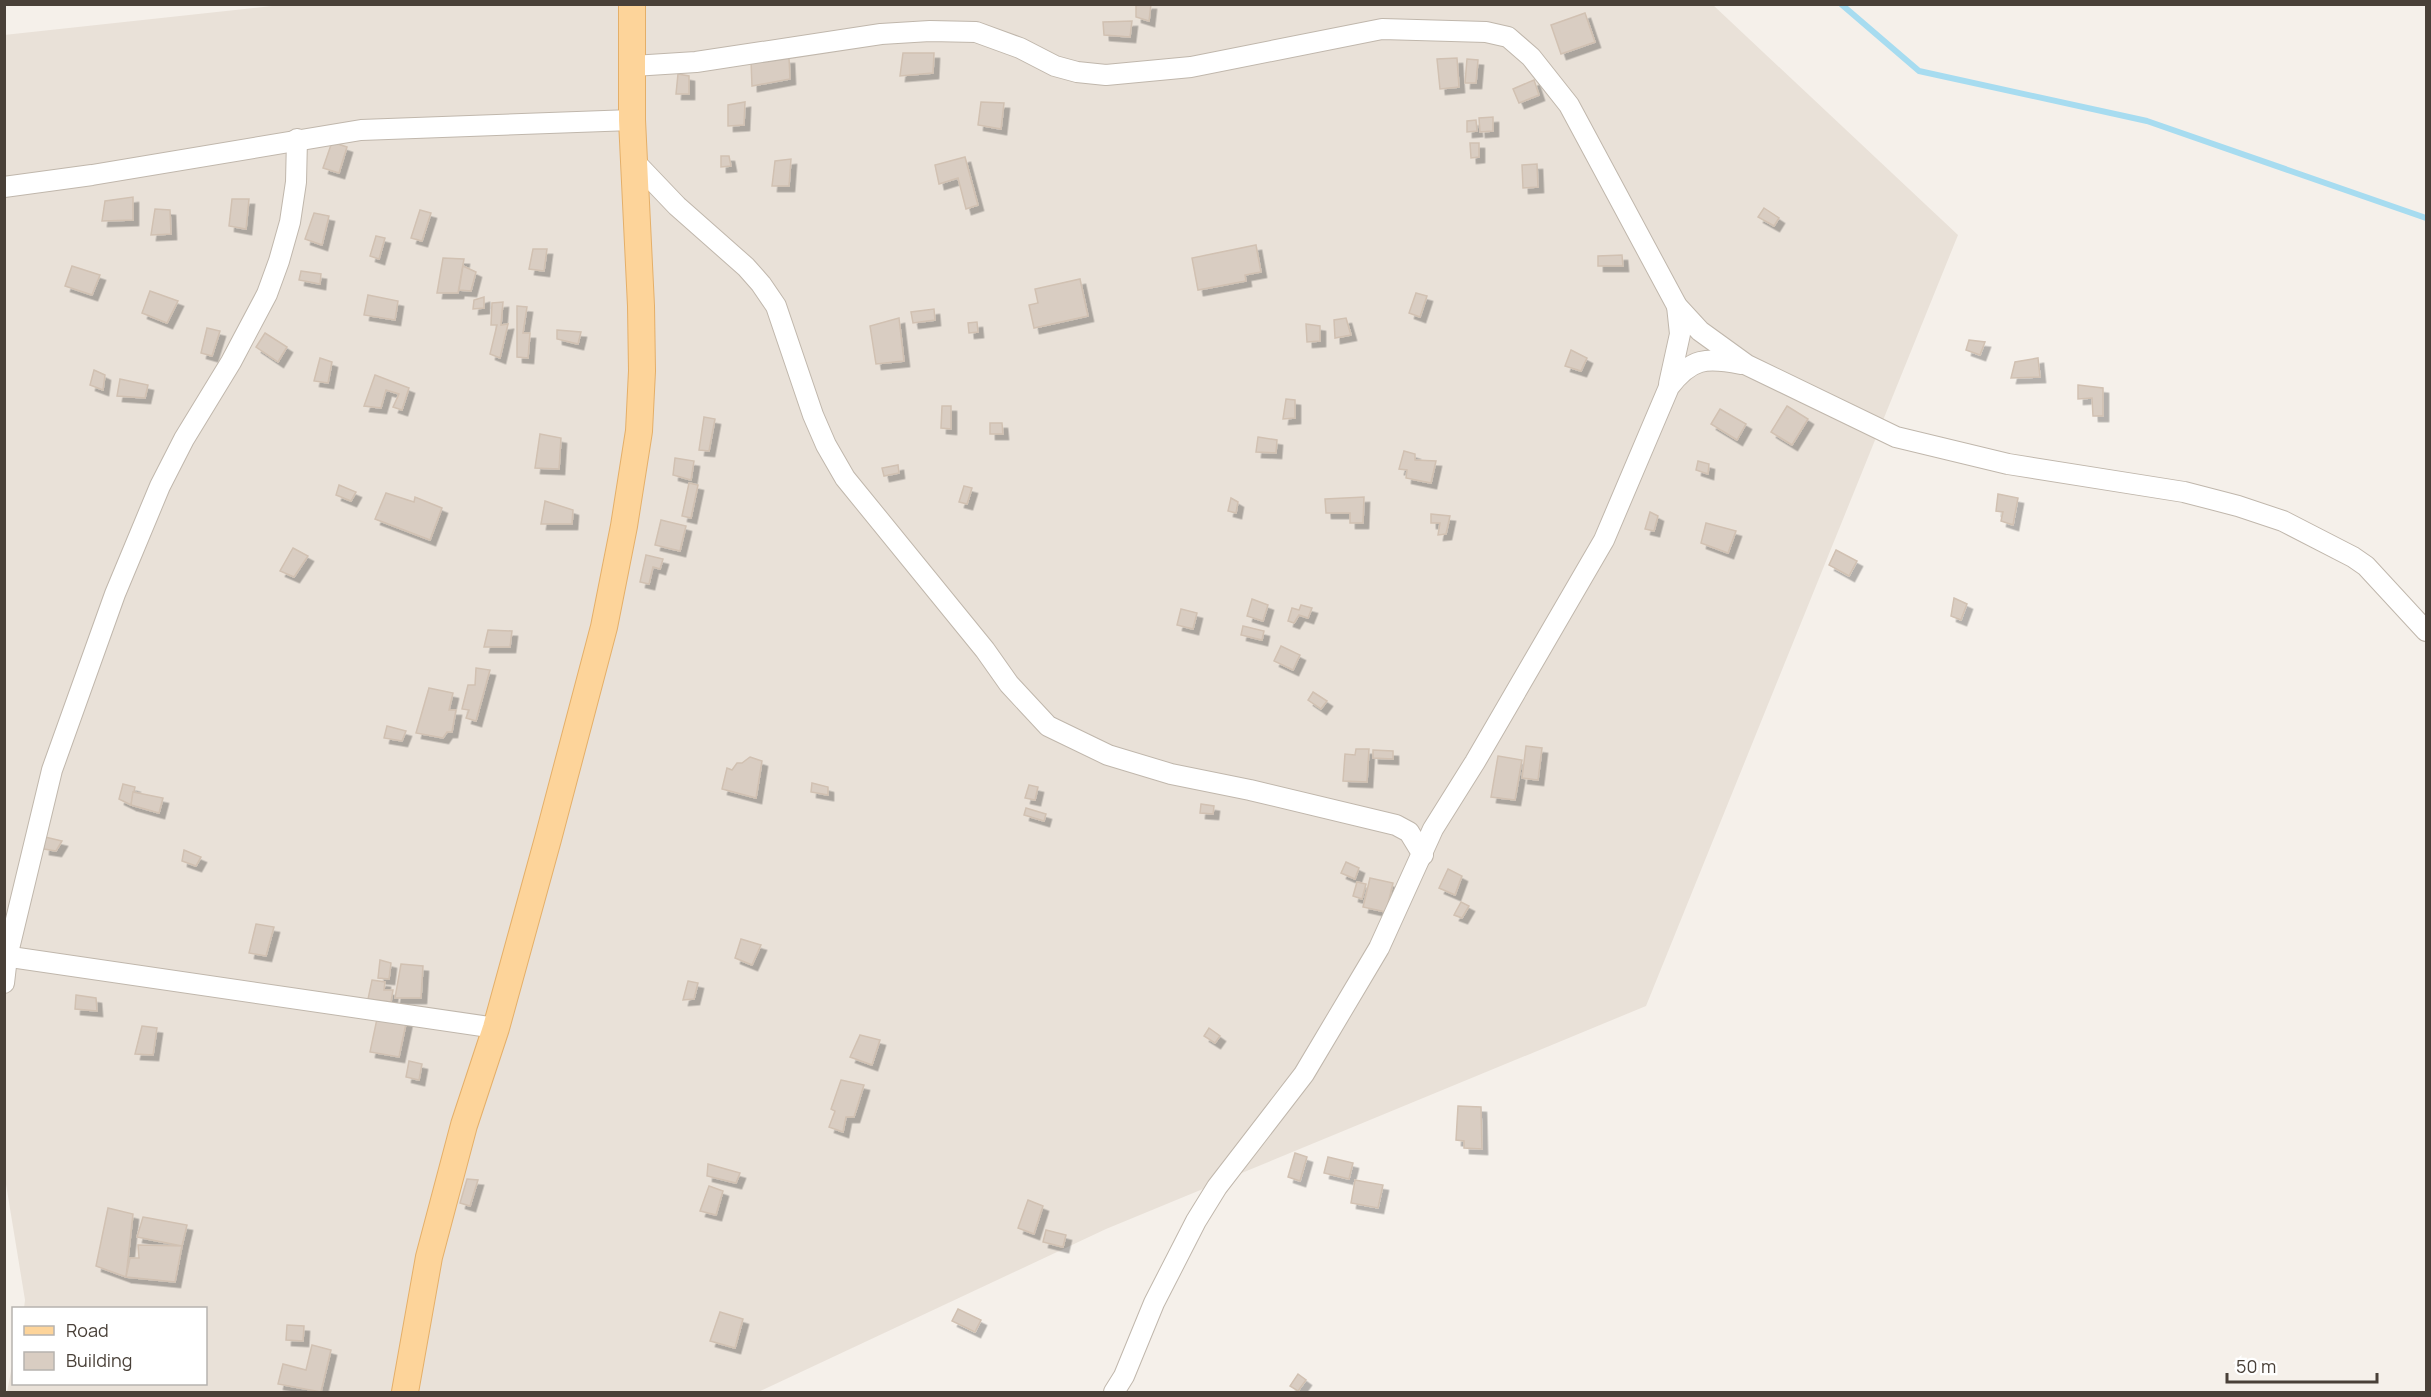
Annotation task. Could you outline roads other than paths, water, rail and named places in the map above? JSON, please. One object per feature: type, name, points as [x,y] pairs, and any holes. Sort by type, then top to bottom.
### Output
[{"type":"main road","points":[[405,1392],[429,1257],[464,1125],[496,1029],[604,627],[624,526],[639,431],[642,371],[632,120],[632,4]]},
{"type":"street","points":[[633,66],[696,62],[881,34],[930,31],[976,32],[1020,48],[1055,66],[1077,72],[1106,75],[1191,67],[1382,29],[1486,32],[1508,37],[1531,57],[1569,105],[1677,306],[1700,331],[1747,365],[1896,437],[2008,464],[2184,492],[2283,520],[2334,546],[2366,566],[2427,631]]},
{"type":"street","points":[[4,187],[92,175],[361,130],[632,120]]},
{"type":"street","points":[[4,983],[6,956],[52,770],[115,594],[160,486],[184,439],[231,362],[267,294],[279,261],[292,212],[296,182],[297,139]]},
{"type":"street","points":[[634,162],[677,206],[746,267],[761,284],[776,306],[813,415],[845,478],[985,650],[1009,684],[1048,726],[1108,755],[1171,774],[1250,790],[1396,825],[1409,832],[1423,855]]},
{"type":"street","points":[[1114,1392],[1124,1376],[1154,1303],[1191,1230],[1217,1187],[1304,1074],[1379,948],[1433,829],[1449,800],[1475,762],[1604,540],[1669,387],[1680,334],[1677,306]]},
{"type":"street","points":[[1669,387],[1679,374],[1699,361],[1714,359],[1747,365]]},
{"type":"street","points":[[6,956],[496,1029]]},
{"type":"waterway","points":[[1841,4],[1919,71],[2147,121],[2426,218]]}]
